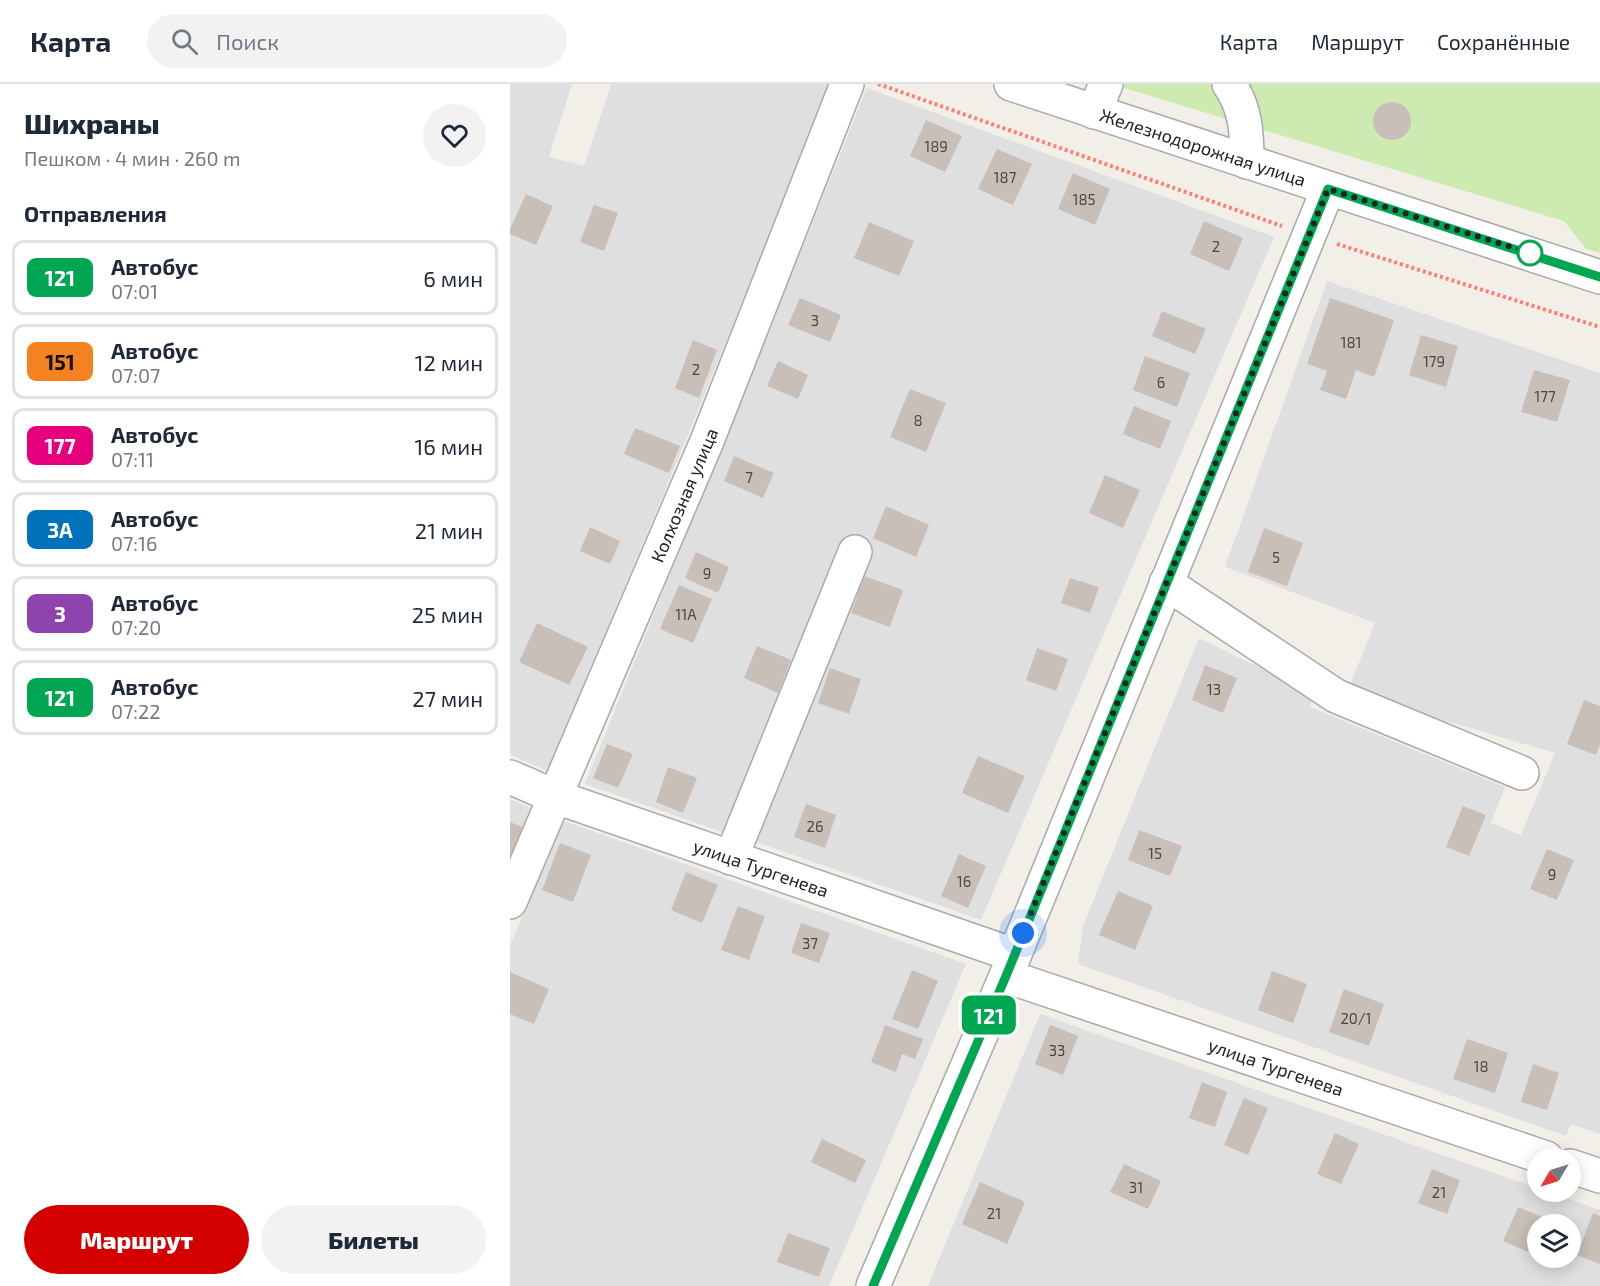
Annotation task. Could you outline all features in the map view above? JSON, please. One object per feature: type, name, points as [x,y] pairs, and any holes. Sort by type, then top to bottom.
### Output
[{"type":"street","name":"Колхозная улица","points":[[510,902],[707,441],[847,84]]},
{"type":"street","name":"Железнодорожная улица","points":[[1011,84],[1100,98],[1247,162],[1600,277]]},
{"type":"street","points":[[1229,84],[1238,96],[1247,128],[1247,162]]},
{"type":"street","points":[[873,1286],[1010,965],[1328,189]]},
{"type":"street","points":[[731,858],[855,552]]},
{"type":"street","points":[[1166,583],[1336,696],[1522,773]]},
{"type":"street","name":"улица Тургенева","points":[[510,777],[556,797],[731,858],[1010,965],[1527,1151]]},
{"type":"street","points":[[1581,1170],[1600,1176]]},
{"type":"path","points":[[878,84],[1309,236],[1600,327]]},
{"type":"shaded area","points":[[510,84],[572,84],[549,157],[584,166],[611,84],[832,84],[547,771],[510,754]]},
{"type":"shaded area","points":[[867,88],[1274,237],[981,920],[753,841],[871,544],[847,535],[725,833],[585,784]]},
{"type":"shaded area","points":[[1327,281],[1600,373],[1600,1134],[1571,1124],[1566,1136],[1078,964],[1083,926],[1199,638],[1314,694],[1310,707],[1505,787],[1491,823],[1521,835],[1555,753],[1447,721],[1444,729],[1348,690],[1375,623],[1225,567]]},
{"type":"shaded area","points":[[510,799],[537,811],[510,871]]},
{"type":"shaded area","points":[[564,821],[966,964],[829,1286],[510,1286],[510,945]]},
{"type":"shaded area","points":[[1040,1014],[1527,1184],[1527,1202],[1577,1202],[1600,1210],[1600,1286],[928,1286]]},
{"type":"green space","points":[[1111,84],[1600,84],[1600,253],[1586,249],[1564,221]]},
{"type":"building","points":[[1392,102],[1406,107],[1411,121],[1406,135],[1392,140],[1378,135],[1373,121],[1378,107]]},
{"type":"building","points":[[926,120],[962,136],[945,172],[910,156]]},
{"type":"building","points":[[997,149],[1032,164],[1013,205],[978,189]]},
{"type":"building","points":[[1073,173],[1110,189],[1095,225],[1058,209]]},
{"type":"building","points":[[526,194],[553,206],[536,245],[510,234],[510,229]]},
{"type":"building","points":[[594,205],[618,213],[604,251],[580,242]]},
{"type":"building","points":[[1204,221],[1243,238],[1229,271],[1190,254]]},
{"type":"building","points":[[869,222],[914,241],[899,276],[854,258]]},
{"type":"building","points":[[800,298],[841,315],[830,342],[788,325]]},
{"type":"building","points":[[1330,298],[1394,320],[1374,377],[1356,370],[1346,399],[1320,390],[1327,371],[1307,364]]},
{"type":"building","points":[[1162,311],[1206,329],[1195,354],[1152,336]]},
{"type":"building","points":[[1421,335],[1458,346],[1446,387],[1409,375]]},
{"type":"building","points":[[693,340],[717,350],[699,398],[675,388]]},
{"type":"building","points":[[1145,356],[1190,373],[1177,407],[1133,390]]},
{"type":"building","points":[[778,361],[808,375],[798,399],[767,386]]},
{"type":"building","points":[[1534,370],[1570,380],[1557,422],[1521,412]]},
{"type":"building","points":[[910,389],[946,403],[926,452],[890,437]]},
{"type":"building","points":[[1134,406],[1171,421],[1160,449],[1123,434]]},
{"type":"building","points":[[635,428],[680,446],[669,473],[624,454]]},
{"type":"building","points":[[734,456],[774,473],[763,498],[724,481]]},
{"type":"building","points":[[1105,475],[1140,490],[1123,528],[1089,513]]},
{"type":"building","points":[[886,506],[929,525],[916,557],[873,538]]},
{"type":"building","points":[[590,527],[620,541],[610,564],[580,551]]},
{"type":"building","points":[[1264,528],[1303,543],[1287,586],[1248,572]]},
{"type":"building","points":[[696,552],[729,567],[718,593],[685,578]]},
{"type":"building","points":[[864,576],[903,590],[890,627],[851,613]]},
{"type":"building","points":[[1070,578],[1099,587],[1090,613],[1061,603]]},
{"type":"building","points":[[679,585],[712,599],[693,643],[660,629]]},
{"type":"building","points":[[537,623],[588,647],[569,685],[519,662]]},
{"type":"building","points":[[757,646],[791,660],[778,693],[744,678]]},
{"type":"building","points":[[1037,648],[1068,659],[1056,691],[1026,680]]},
{"type":"building","points":[[1205,665],[1237,678],[1223,713],[1192,700]]},
{"type":"building","points":[[830,668],[861,679],[849,714],[818,703]]},
{"type":"building","points":[[1584,700],[1600,706],[1600,744],[1596,755],[1567,744]]},
{"type":"building","points":[[607,744],[633,754],[618,788],[593,778]]},
{"type":"building","points":[[978,756],[1025,776],[1008,813],[962,793]]},
{"type":"building","points":[[668,767],[697,778],[683,813],[656,802]]},
{"type":"building","points":[[806,804],[836,815],[825,848],[794,837]]},
{"type":"building","points":[[1463,806],[1486,815],[1469,856],[1446,847]]},
{"type":"building","points":[[510,822],[525,828],[510,862]]},
{"type":"building","points":[[1139,830],[1182,846],[1170,876],[1128,860]]},
{"type":"building","points":[[560,843],[591,855],[573,902],[542,890]]},
{"type":"building","points":[[1547,849],[1574,860],[1557,900],[1530,889]]},
{"type":"building","points":[[959,854],[986,866],[968,908],[941,896]]},
{"type":"building","points":[[686,872],[718,885],[702,923],[671,910]]},
{"type":"building","points":[[1118,891],[1153,906],[1135,950],[1099,935]]},
{"type":"building","points":[[738,906],[765,916],[749,960],[721,950]]},
{"type":"building","points":[[801,923],[830,933],[819,963],[791,953]]},
{"type":"building","points":[[912,970],[938,981],[918,1029],[892,1019]]},
{"type":"building","points":[[1272,971],[1307,984],[1293,1023],[1258,1010]]},
{"type":"building","points":[[510,972],[549,989],[534,1024],[510,1014]]},
{"type":"building","points":[[1344,989],[1384,1004],[1369,1046],[1329,1032]]},
{"type":"building","points":[[885,1025],[923,1039],[915,1059],[902,1054],[896,1072],[871,1062]]},
{"type":"building","points":[[1050,1025],[1078,1036],[1063,1075],[1035,1064]]},
{"type":"building","points":[[1467,1039],[1508,1053],[1495,1093],[1453,1079]]},
{"type":"building","points":[[1533,1064],[1559,1073],[1547,1110],[1521,1102]]},
{"type":"building","points":[[1202,1082],[1227,1092],[1215,1127],[1189,1118]]},
{"type":"building","points":[[1244,1098],[1268,1108],[1248,1155],[1224,1145]]},
{"type":"building","points":[[1335,1133],[1359,1144],[1341,1184],[1317,1174]]},
{"type":"building","points":[[822,1139],[866,1160],[855,1183],[811,1162]]},
{"type":"building","points":[[1124,1164],[1161,1181],[1148,1209],[1110,1192]]},
{"type":"building","points":[[1432,1169],[1460,1180],[1447,1214],[1418,1203]]},
{"type":"building","points":[[980,1182],[1025,1202],[1007,1244],[962,1224]]},
{"type":"building","points":[[1518,1207],[1535,1214],[1527,1214],[1527,1252],[1503,1241]]},
{"type":"building","points":[[1593,1213],[1600,1216],[1600,1264],[1581,1257],[1581,1244]]},
{"type":"building","points":[[788,1233],[830,1248],[819,1277],[777,1262]]},
{"type":"bus line","name":"121","points":[[873,1286],[1006,976],[1328,189],[1600,277]]},
{"type":"route","points":[[1023,933],[1328,189],[1530,253]]}]
